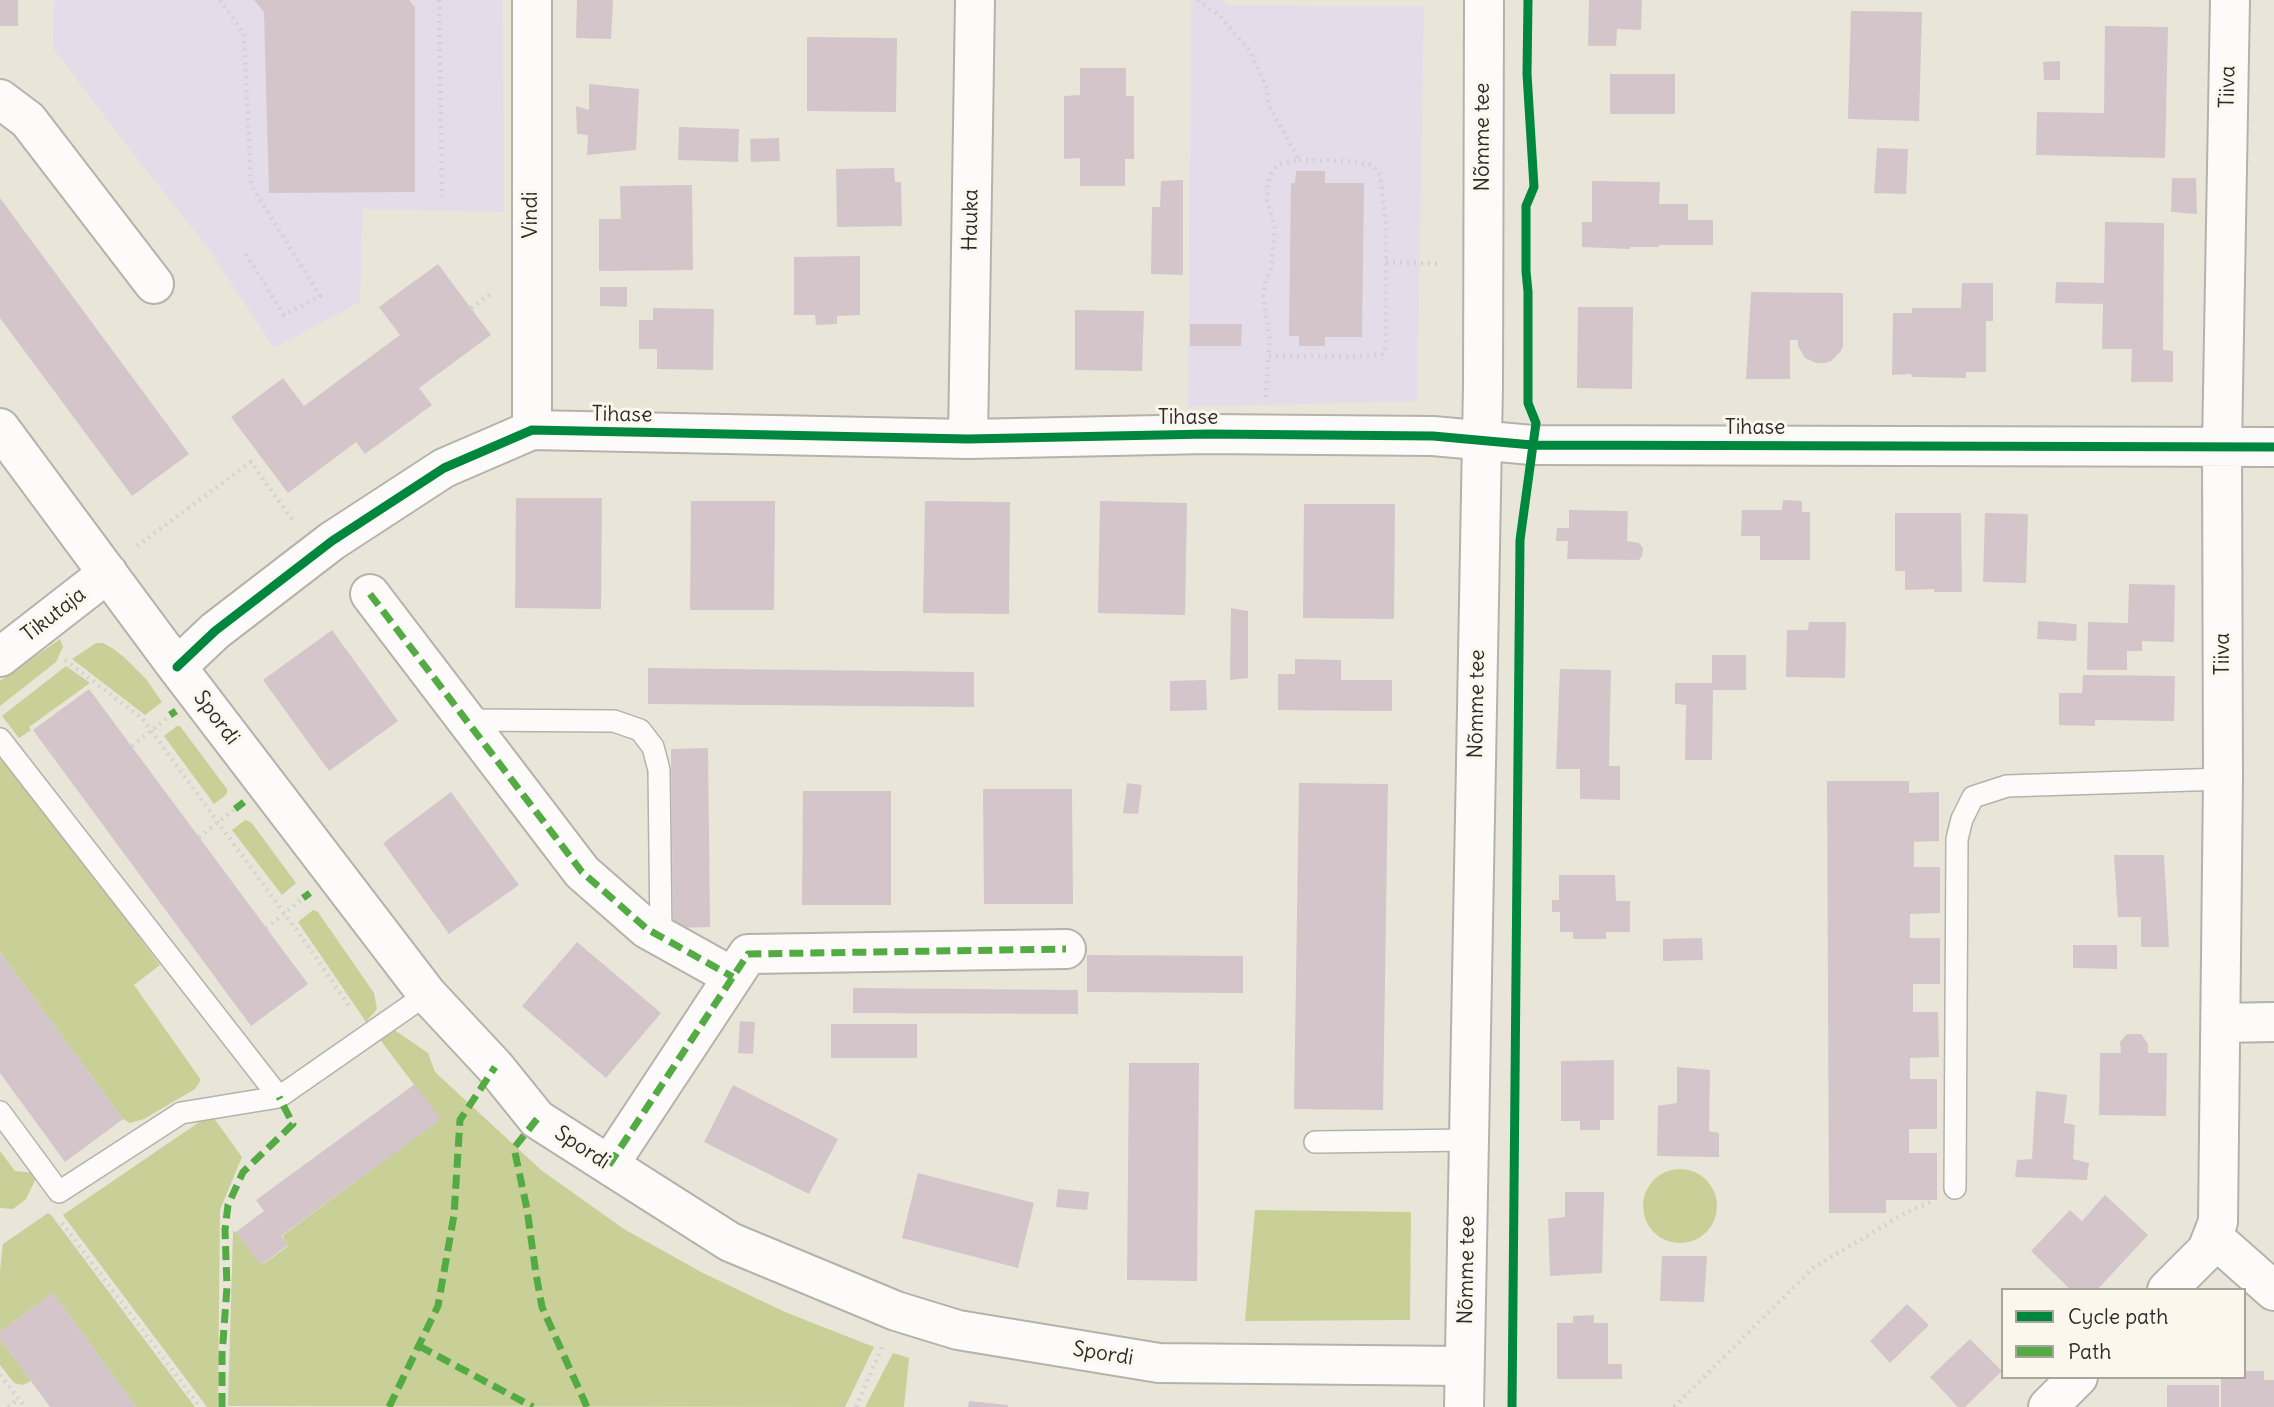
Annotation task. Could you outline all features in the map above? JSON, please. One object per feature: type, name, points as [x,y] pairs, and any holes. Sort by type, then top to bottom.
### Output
[{"type":"street","name":"Vindi","points":[[532,0],[532,430]]},
{"type":"street","name":"Hauka","points":[[968,439],[975,0]]},
{"type":"street","name":"Nõmme tee","points":[[1464,1407],[1481,439],[1484,0]]},
{"type":"street","name":"Tiiva","points":[[2169,1288],[2207,1250],[2218,1222],[2223,779],[2222,447],[2230,0]]},
{"type":"street","points":[[0,99],[28,120],[154,284]]},
{"type":"street","name":"Spordi","points":[[0,428],[177,667],[427,994],[495,1067],[537,1119],[730,1242],[896,1311],[958,1330],[1159,1363],[1464,1366]]},
{"type":"street","name":"Tihase","points":[[177,667],[215,631],[332,541],[444,468],[532,430],[968,439],[1208,434],[1433,436],[1532,445],[2274,447]]},
{"type":"street","name":"Tikutaja","points":[[0,657],[108,573]]},
{"type":"street","points":[[370,594],[582,872],[647,929],[733,977]]},
{"type":"street","points":[[609,1165],[748,954],[1066,949]]},
{"type":"street","points":[[2221,1023],[2274,1022]]},
{"type":"street","points":[[2213,1237],[2274,1291]]},
{"type":"street","points":[[2048,1407],[2076,1379]]},
{"type":"lane","points":[[466,720],[614,721],[640,730],[653,747],[659,770],[661,936]]},
{"type":"lane","points":[[0,740],[279,1097]]},
{"type":"lane","points":[[1955,1188],[1956,839],[1973,797],[2007,786],[2223,779]]},
{"type":"lane","points":[[0,1112],[59,1192],[181,1113],[279,1097],[427,994]]},
{"type":"lane","points":[[1315,1142],[1470,1140]]},
{"type":"path","points":[[220,0],[244,34],[251,185],[320,296],[284,315],[244,251]]},
{"type":"path","points":[[439,0],[442,197]]},
{"type":"path","points":[[1199,0],[1220,16],[1250,51],[1267,89],[1269,106],[1298,160]]},
{"type":"path","points":[[1298,160],[1349,161],[1372,165],[1380,175],[1386,224],[1386,262],[1386,345],[1383,354],[1352,357],[1268,356],[1270,340],[1263,295],[1271,269],[1275,229],[1267,185],[1279,164],[1298,160]]},
{"type":"path","points":[[1386,262],[1440,264]]},
{"type":"path","points":[[108,573],[131,550],[251,462],[284,508]]},
{"type":"path","points":[[65,660],[142,718],[369,1034]]},
{"type":"path","points":[[132,746],[170,715]]},
{"type":"path","points":[[199,837],[235,809]]},
{"type":"path","points":[[267,928],[303,898]]},
{"type":"path","points":[[1674,1407],[1813,1268],[1907,1212],[1948,1196],[1955,1188]]},
{"type":"path","points":[[59,1192],[51,1207],[200,1407]]},
{"type":"path","points":[[856,1407],[896,1311]]},
{"type":"path","points":[[0,1375],[24,1407]]},
{"type":"path","points":[[8,1407],[19,1399]]},
{"type":"shaded area","points":[[54,0],[503,0],[504,212],[363,209],[360,302],[274,348],[205,244],[53,48]]},
{"type":"shaded area","points":[[1191,0],[1220,0],[1229,5],[1424,7],[1417,401],[1188,407]]},
{"type":"green space","points":[[60,639],[63,647],[56,662],[0,706],[0,681]]},
{"type":"green space","points":[[96,643],[103,643],[124,657],[146,679],[162,702],[145,715],[72,659]]},
{"type":"green space","points":[[66,666],[90,683],[29,727],[31,730],[19,738],[2,716]]},
{"type":"green space","points":[[180,726],[227,789],[227,794],[214,804],[164,736]]},
{"type":"green space","points":[[0,751],[160,965],[134,985],[201,1080],[195,1089],[144,1119],[130,1123],[123,1119],[0,952]]},
{"type":"green space","points":[[245,820],[251,822],[296,883],[282,895],[232,830]]},
{"type":"green space","points":[[313,910],[318,912],[374,993],[377,1009],[366,1022],[298,922]]},
{"type":"green space","points":[[393,1029],[428,1053],[435,1072],[541,1170],[624,1229],[703,1273],[785,1312],[874,1347],[845,1407],[228,1406],[233,1231],[262,1265],[288,1246],[282,1236],[440,1119],[378,1037]]},
{"type":"green space","points":[[211,1114],[242,1157],[220,1210],[218,1407],[207,1407],[63,1215]]},
{"type":"green space","points":[[0,1151],[15,1171],[35,1173],[37,1176],[26,1199],[13,1209],[0,1208]]},
{"type":"green space","points":[[1680,1169],[1694,1172],[1706,1180],[1714,1192],[1717,1206],[1714,1220],[1706,1232],[1694,1240],[1680,1243],[1666,1240],[1654,1232],[1646,1220],[1643,1206],[1646,1192],[1654,1180],[1666,1172]]},
{"type":"green space","points":[[1255,1210],[1411,1212],[1410,1320],[1245,1321]]},
{"type":"green space","points":[[48,1213],[195,1407],[136,1407],[53,1293],[0,1332],[3,1244]]},
{"type":"green space","points":[[0,1339],[31,1381],[23,1385],[14,1383],[0,1365]]},
{"type":"green space","points":[[893,1353],[909,1358],[904,1407],[865,1407]]},
{"type":"building","points":[[0,0],[18,0],[18,26],[0,26]]},
{"type":"building","points":[[254,0],[409,0],[415,7],[415,192],[269,193],[264,12]]},
{"type":"building","points":[[577,0],[613,0],[611,39],[576,38]]},
{"type":"building","points":[[1589,0],[1642,0],[1641,30],[1617,29],[1616,46],[1588,46]]},
{"type":"building","points":[[1851,11],[1922,12],[1919,121],[1848,119]]},
{"type":"building","points":[[2105,26],[2168,27],[2165,158],[2036,155],[2037,112],[2104,113]]},
{"type":"building","points":[[807,37],[897,38],[896,112],[807,111]]},
{"type":"building","points":[[2060,61],[2060,80],[2044,80],[2043,62]]},
{"type":"building","points":[[1080,68],[1126,68],[1126,96],[1134,96],[1134,159],[1125,159],[1125,186],[1080,186],[1080,158],[1064,159],[1064,96],[1080,95]]},
{"type":"building","points":[[1610,74],[1675,74],[1675,114],[1610,114]]},
{"type":"building","points":[[589,84],[639,89],[636,150],[587,155],[588,135],[577,134],[576,106],[589,110]]},
{"type":"building","points":[[679,127],[739,129],[738,162],[678,160]]},
{"type":"building","points":[[779,138],[780,161],[751,162],[750,139]]},
{"type":"building","points":[[1877,148],[1908,149],[1906,194],[1874,193]]},
{"type":"building","points":[[894,168],[895,182],[901,182],[902,226],[837,227],[836,169]]},
{"type":"building","points":[[1296,171],[1325,171],[1325,183],[1364,183],[1362,337],[1325,337],[1325,346],[1299,346],[1299,336],[1289,336],[1291,183],[1295,183]]},
{"type":"building","points":[[2172,178],[2196,178],[2197,214],[2171,212]]},
{"type":"building","points":[[1183,180],[1183,275],[1151,274],[1152,207],[1160,207],[1161,181]]},
{"type":"building","points":[[1592,181],[1660,182],[1659,204],[1688,204],[1688,220],[1713,220],[1713,245],[1659,245],[1630,249],[1582,247],[1582,222],[1592,222]]},
{"type":"building","points":[[692,185],[693,270],[599,271],[599,219],[621,219],[620,186]]},
{"type":"building","points":[[0,198],[189,454],[132,496],[0,318]]},
{"type":"building","points":[[2105,222],[2164,223],[2163,350],[2173,351],[2173,382],[2131,382],[2132,349],[2102,349],[2103,304],[2055,303],[2056,282],[2104,283]]},
{"type":"building","points":[[860,256],[860,315],[837,316],[837,324],[816,325],[815,315],[794,315],[794,257]]},
{"type":"building","points":[[438,264],[491,335],[419,388],[432,405],[365,454],[356,442],[288,493],[231,417],[283,378],[304,406],[400,335],[379,307]]},
{"type":"building","points":[[1962,283],[1993,283],[1993,321],[1986,321],[1986,372],[1966,372],[1966,378],[1892,375],[1893,313],[1912,313],[1912,308],[1961,308]]},
{"type":"building","points":[[600,287],[627,287],[627,307],[600,306]]},
{"type":"building","points":[[1751,292],[1843,293],[1841,351],[1831,361],[1816,363],[1805,358],[1798,346],[1798,340],[1790,340],[1790,379],[1746,379]]},
{"type":"building","points":[[1578,307],[1633,307],[1632,389],[1577,388]]},
{"type":"building","points":[[653,308],[714,309],[713,370],[657,369],[657,349],[639,349],[639,320],[653,320]]},
{"type":"building","points":[[1075,310],[1144,311],[1142,371],[1075,370]]},
{"type":"building","points":[[1190,324],[1242,324],[1241,346],[1190,346]]},
{"type":"building","points":[[516,498],[602,498],[601,609],[515,608]]},
{"type":"building","points":[[1783,500],[1802,501],[1802,512],[1810,512],[1810,560],[1760,560],[1760,536],[1741,536],[1742,510],[1782,510]]},
{"type":"building","points":[[691,501],[775,501],[774,610],[690,610]]},
{"type":"building","points":[[925,501],[1010,502],[1009,614],[923,613]]},
{"type":"building","points":[[1100,501],[1187,503],[1185,615],[1098,613]]},
{"type":"building","points":[[1304,504],[1395,504],[1394,619],[1303,618]]},
{"type":"building","points":[[1569,510],[1628,511],[1627,541],[1639,543],[1643,548],[1642,556],[1639,560],[1567,559],[1568,541],[1556,541],[1557,528],[1569,528]]},
{"type":"building","points":[[1895,513],[1961,513],[1962,592],[1905,590],[1905,571],[1895,571]]},
{"type":"building","points":[[1985,513],[2028,514],[2026,583],[1983,582]]},
{"type":"building","points":[[2129,584],[2175,585],[2174,642],[2142,641],[2142,651],[2127,651],[2127,670],[2087,670],[2088,622],[2128,623]]},
{"type":"building","points":[[1231,608],[1248,611],[1248,678],[1230,680]]},
{"type":"building","points":[[2038,621],[2077,624],[2076,641],[2037,639]]},
{"type":"building","points":[[1809,622],[1846,622],[1845,678],[1786,677],[1787,630],[1808,630]]},
{"type":"building","points":[[332,630],[398,721],[329,771],[263,680]]},
{"type":"building","points":[[1712,655],[1746,655],[1746,690],[1713,690],[1712,760],[1685,760],[1686,705],[1675,704],[1675,683],[1712,683]]},
{"type":"building","points":[[1295,659],[1341,660],[1341,680],[1392,680],[1392,711],[1278,710],[1278,674],[1295,674]]},
{"type":"building","points":[[648,668],[974,672],[974,707],[648,704]]},
{"type":"building","points":[[1560,669],[1611,670],[1609,766],[1620,766],[1620,800],[1580,799],[1580,769],[1556,769]]},
{"type":"building","points":[[2083,675],[2175,676],[2174,721],[2095,720],[2095,726],[2059,725],[2059,693],[2082,693]]},
{"type":"building","points":[[1206,680],[1207,710],[1170,711],[1170,681]]},
{"type":"building","points":[[89,689],[308,984],[251,1026],[33,730]]},
{"type":"building","points":[[708,748],[710,927],[673,928],[671,749]]},
{"type":"building","points":[[1827,781],[1909,781],[1909,793],[1939,792],[1939,841],[1914,842],[1914,867],[1940,867],[1940,913],[1910,914],[1910,938],[1940,938],[1940,984],[1913,984],[1913,1012],[1938,1012],[1939,1057],[1910,1058],[1910,1079],[1937,1079],[1937,1129],[1909,1129],[1909,1153],[1937,1153],[1937,1200],[1886,1200],[1886,1213],[1829,1213]]},
{"type":"building","points":[[1127,783],[1142,785],[1138,814],[1123,813]]},
{"type":"building","points":[[1299,783],[1388,784],[1383,1110],[1294,1109]]},
{"type":"building","points":[[983,789],[1072,789],[1073,904],[984,904]]},
{"type":"building","points":[[803,791],[891,791],[891,905],[802,905]]},
{"type":"building","points":[[451,792],[519,885],[449,934],[383,843]]},
{"type":"building","points":[[2114,855],[2164,855],[2169,947],[2141,947],[2141,917],[2118,917]]},
{"type":"building","points":[[1559,875],[1615,875],[1616,901],[1630,901],[1630,932],[1606,932],[1606,939],[1573,939],[1573,932],[1560,932],[1560,912],[1552,912],[1552,900],[1559,900]]},
{"type":"building","points":[[1702,938],[1703,960],[1663,961],[1663,939]]},
{"type":"building","points":[[577,942],[661,1013],[606,1078],[522,1006]]},
{"type":"building","points":[[2073,945],[2117,945],[2117,969],[2073,968]]},
{"type":"building","points":[[0,952],[123,1119],[65,1162],[0,1073]]},
{"type":"building","points":[[1087,955],[1243,956],[1243,993],[1087,992]]},
{"type":"building","points":[[853,988],[1078,990],[1078,1014],[853,1013]]},
{"type":"building","points":[[740,1021],[755,1022],[753,1054],[738,1053]]},
{"type":"building","points":[[831,1024],[917,1024],[917,1058],[831,1058]]},
{"type":"building","points":[[2127,1034],[2141,1034],[2148,1044],[2148,1053],[2167,1053],[2166,1116],[2099,1115],[2100,1053],[2121,1053],[2120,1042]]},
{"type":"building","points":[[1614,1060],[1614,1120],[1600,1120],[1600,1130],[1580,1130],[1580,1121],[1561,1121],[1561,1061]]},
{"type":"building","points":[[1129,1063],[1199,1063],[1197,1281],[1127,1280]]},
{"type":"building","points":[[1677,1067],[1710,1070],[1709,1131],[1719,1133],[1719,1157],[1657,1156],[1658,1106],[1677,1103]]},
{"type":"building","points":[[415,1084],[441,1119],[281,1236],[288,1245],[261,1265],[236,1232],[264,1211],[256,1200]]},
{"type":"building","points":[[733,1085],[838,1139],[809,1194],[704,1142]]},
{"type":"building","points":[[2036,1091],[2067,1095],[2064,1123],[2075,1125],[2073,1159],[2089,1163],[2087,1180],[2015,1177],[2017,1160],[2032,1159]]},
{"type":"building","points":[[918,1173],[1034,1203],[1018,1268],[902,1238]]},
{"type":"building","points":[[1058,1189],[1089,1192],[1087,1210],[1056,1207]]},
{"type":"building","points":[[1565,1192],[1604,1192],[1602,1273],[1550,1276],[1548,1219],[1565,1217]]},
{"type":"building","points":[[2105,1195],[2148,1235],[2099,1288],[2069,1288],[2031,1251],[2070,1210],[2082,1221]]},
{"type":"building","points":[[1662,1256],[1707,1256],[1704,1302],[1660,1301]]},
{"type":"building","points":[[53,1293],[136,1407],[50,1407],[0,1339],[0,1332]]},
{"type":"building","points":[[1907,1304],[1929,1325],[1890,1363],[1870,1341]]},
{"type":"building","points":[[1594,1315],[1594,1323],[1608,1323],[1608,1364],[1622,1364],[1622,1379],[1557,1379],[1557,1323],[1573,1323],[1573,1316]]},
{"type":"building","points":[[1970,1339],[2001,1370],[1965,1407],[1958,1407],[1930,1377]]},
{"type":"building","points":[[2246,1371],[2264,1371],[2264,1380],[2274,1380],[2274,1407],[2221,1407],[2221,1379],[2246,1379]]},
{"type":"building","points":[[2167,1385],[2219,1385],[2219,1407],[2167,1407]]},
{"type":"building","points":[[969,1401],[1008,1405],[1008,1407],[968,1407]]},
{"type":"marked path","points":[[370,594],[582,872],[647,929],[733,977]]},
{"type":"marked path","points":[[170,715],[176,711]]},
{"type":"marked path","points":[[235,809],[244,802]]},
{"type":"marked path","points":[[303,898],[310,893]]},
{"type":"marked path","points":[[609,1165],[748,954],[1066,949]]},
{"type":"marked path","points":[[389,1407],[438,1306],[454,1215],[460,1120],[495,1067]]},
{"type":"marked path","points":[[222,1407],[222,1355],[227,1287],[225,1230],[228,1205],[243,1172],[293,1124],[279,1097]]},
{"type":"marked path","points":[[537,1119],[514,1148],[527,1209],[542,1307],[587,1407]]},
{"type":"marked path","points":[[419,1346],[533,1407]]},
{"type":"cycle path","points":[[1512,1407],[1520,540],[1536,423],[1528,403],[1526,206],[1534,187],[1527,74],[1528,0]]},
{"type":"cycle path","points":[[177,667],[215,631],[332,541],[444,468],[532,430],[968,439],[1208,434],[1433,436],[1532,445],[2274,447]]}]
